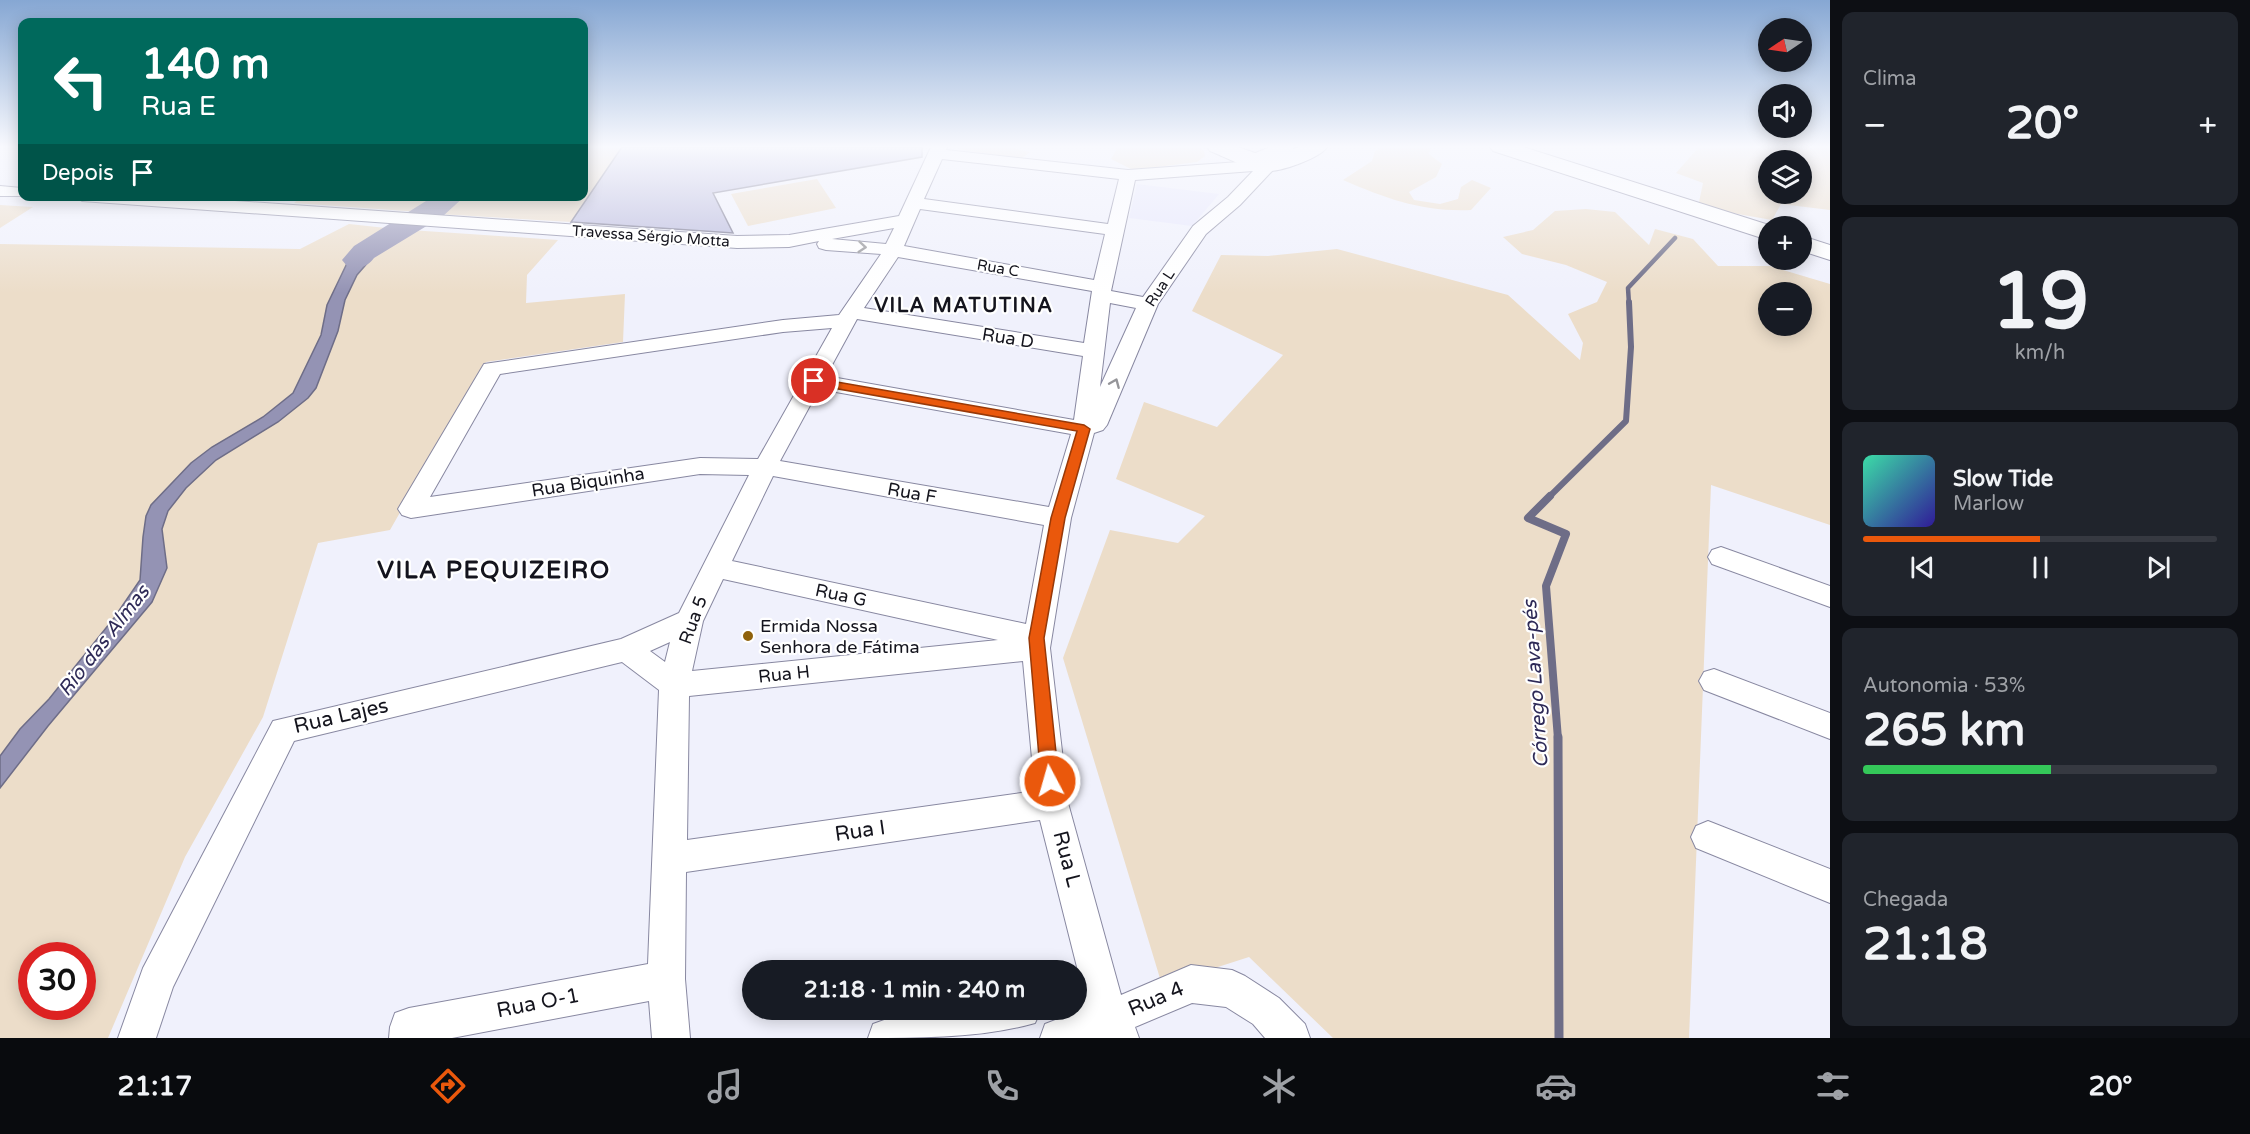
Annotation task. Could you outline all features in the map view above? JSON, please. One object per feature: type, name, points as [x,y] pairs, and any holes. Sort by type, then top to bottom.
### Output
[{"type":"main road","points":[[1653,195],[1758,230]]},
{"type":"main road","points":[[1812,247],[1830,253]]},
{"type":"street","name":"Rua 5","points":[[671,1038],[666,979],[674,685],[689,621],[766,467],[849,316],[893,250],[918,195]]},
{"type":"street","name":"Rua L","points":[[1103,1012],[1052,803],[1036,643],[1058,518],[1084,429],[1102,291],[1123,195]]},
{"type":"street","name":"Rua L","points":[[1084,429],[1095,425],[1099,419],[1148,304],[1199,230],[1238,195]]},
{"type":"street","name":"Travessa Sérgio Motta","points":[[151,201],[737,242],[789,240]]},
{"type":"street","points":[[915,203],[1114,230]]},
{"type":"street","points":[[789,240],[906,220]]},
{"type":"street","name":"Rua C","points":[[789,240],[893,250],[1102,291],[1148,304]]},
{"type":"street","name":"Rua D","points":[[849,316],[1094,351]]},
{"type":"street","name":"Rua Biquinha","points":[[766,467],[700,466],[411,509],[492,369],[849,316]]},
{"type":"street","points":[[814,381],[1084,429]]},
{"type":"street","name":"Rua F","points":[[766,467],[1058,518]]},
{"type":"street","points":[[1721,557],[1830,597]]},
{"type":"street","name":"Rua G","points":[[715,567],[1036,643]]},
{"type":"street","name":"Rua Lajes","points":[[137,1038],[156,981],[284,730],[626,650],[689,621]]},
{"type":"street","name":"Rua H","points":[[674,685],[1036,643]]},
{"type":"street","points":[[626,650],[674,685]]},
{"type":"street","points":[[1714,681],[1830,726]]},
{"type":"street","name":"Rua I","points":[[668,859],[1052,803]]},
{"type":"street","points":[[1708,837],[1830,886]]},
{"type":"street","name":"Rua O-1","points":[[408,1033],[666,979]]},
{"type":"street","name":"Rua 4","points":[[1059,1038],[1103,1012],[1191,984],[1232,989],[1266,1011],[1291,1038]]},
{"type":"street","points":[[887,1038],[974,1020]]},
{"type":"shaded area","points":[[732,195],[828,195],[836,208],[748,226]]},
{"type":"shaded area","points":[[1134,195],[1218,195],[1192,226],[1129,218]]},
{"type":"shaded area","points":[[1382,195],[1411,195],[1414,200],[1440,204],[1458,199],[1459,195],[1484,195],[1471,210],[1437,209],[1405,203]]},
{"type":"shaded area","points":[[1700,195],[1758,195],[1758,204],[1781,204],[1774,216],[1758,218],[1698,207]]},
{"type":"shaded area","points":[[1812,195],[1830,195],[1830,210],[1781,204],[1812,204]]},
{"type":"shaded area","points":[[296,201],[434,201],[420,212],[294,203]]},
{"type":"shaded area","points":[[456,201],[585,201],[571,222],[438,214]]},
{"type":"shaded area","points":[[0,205],[33,207],[0,228]]},
{"type":"shaded area","points":[[1586,209],[1615,212],[1649,245],[1655,229],[1693,239],[1718,266],[1758,266],[1758,270],[1783,270],[1830,284],[1830,525],[1711,485],[1689,1038],[1333,1038],[1249,957],[1162,985],[1063,658],[1110,530],[1178,543],[1205,516],[1116,479],[1144,402],[1217,427],[1283,355],[1192,311],[1221,255],[1268,256],[1337,249],[1508,295],[1580,360],[1583,343],[1568,314],[1597,302],[1607,282],[1566,265],[1522,254],[1503,237],[1533,230],[1555,211]]},
{"type":"shaded area","points":[[349,224],[395,229],[349,259],[335,288],[321,335],[293,393],[263,417],[212,447],[191,463],[151,505],[146,516],[140,580],[114,618],[0,756],[0,244],[300,249]]},
{"type":"shaded area","points":[[410,230],[558,240],[527,275],[526,303],[625,294],[623,342],[486,362],[390,530],[318,543],[263,717],[185,857],[108,1038],[0,1038],[0,788],[111,651],[167,568],[162,529],[167,511],[186,488],[216,460],[278,422],[316,388],[338,331],[345,300],[357,275],[377,252]]},
{"type":"water","points":[[434,201],[456,201],[438,214],[420,212]]},
{"type":"water","points":[[395,229],[410,230],[377,252],[357,275],[345,300],[338,331],[316,388],[308,398],[278,422],[216,460],[186,488],[168,511],[162,529],[167,568],[152,602],[48,726],[0,788],[0,756],[114,618],[140,580],[146,516],[151,505],[191,463],[212,447],[263,417],[293,393],[321,335],[327,305],[352,254]]},
{"type":"building","points":[[714,195],[733,233],[571,222],[585,201],[588,201],[588,197]]},
{"type":"waterway","name":"Rio das Almas","points":[[357,260],[364,252],[445,201]]},
{"type":"waterway","name":"Córrego Lava-pés","points":[[1629,304],[1628,288],[1675,238]]},
{"type":"waterway","name":"Córrego Lava-pés","points":[[1548,498],[1626,421],[1631,347],[1629,302]]},
{"type":"waterway","name":"Córrego Lava-pés","points":[[1548,498],[1528,518],[1566,534],[1546,586],[1558,739]]},
{"type":"waterway","name":"Córrego Lava-pés","points":[[1558,737],[1559,1038]]},
{"type":"place","name":"Ermida Nossa Senhora de Fátima","points":[[748,636]]},
{"type":"district","name":"VILA MATUTINA","points":[[964,306]]},
{"type":"district","name":"VILA PEQUIZEIRO","points":[[494,570]]},
{"type":"route","points":[[814,381],[1084,429],[1058,518],[1036,648],[1050,781]]}]
